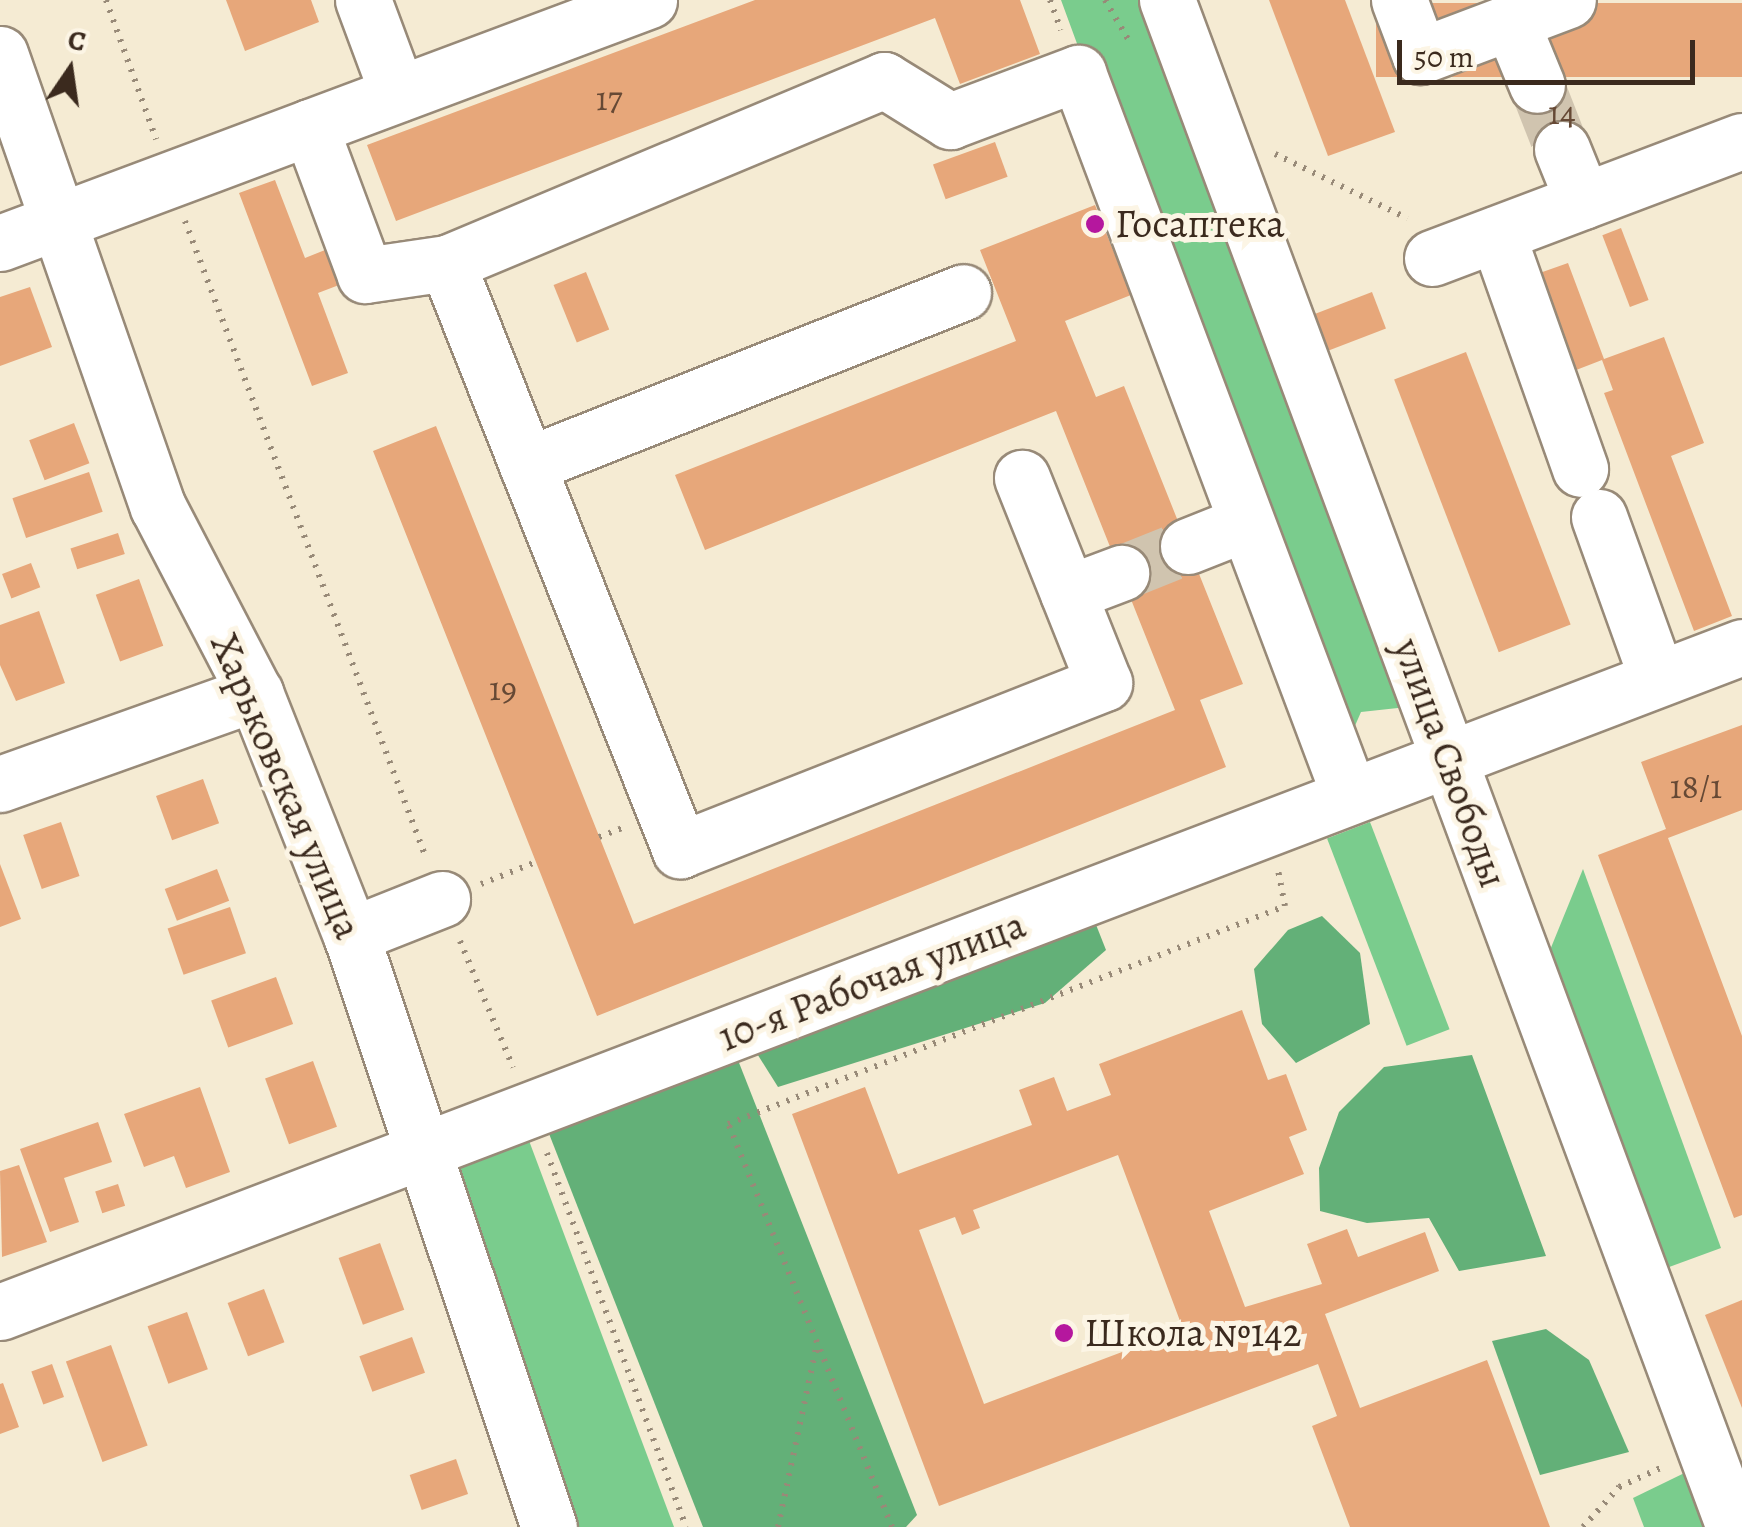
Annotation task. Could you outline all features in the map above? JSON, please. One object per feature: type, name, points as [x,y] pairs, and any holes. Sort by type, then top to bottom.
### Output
[{"type":"street","points":[[363,0],[398,94]]},
{"type":"street","points":[[0,243],[649,0]]},
{"type":"street","name":"улица Свободы","points":[[1167,0],[1734,1527]]},
{"type":"street","points":[[1399,0],[1420,56],[1568,0]]},
{"type":"street","points":[[1511,22],[1536,85]]},
{"type":"street","name":"Харьковская улица","points":[[0,54],[55,223],[158,507],[255,693],[350,935],[549,1527]]},
{"type":"street","points":[[310,127],[365,275],[447,263],[884,80],[950,121],[1078,74],[1349,794]]},
{"type":"street","points":[[1658,678],[1589,493],[1468,245],[1742,142]]},
{"type":"street","points":[[1562,149],[1583,201]]},
{"type":"street","points":[[447,263],[680,850],[1104,683],[1022,478]]},
{"type":"street","points":[[527,465],[963,292]]},
{"type":"street","points":[[1188,546],[1246,523]]},
{"type":"street","points":[[1068,593],[1121,573]]},
{"type":"street","name":"10-я Рабочая улица","points":[[0,1312],[424,1156],[1349,794],[1742,647]]},
{"type":"street","points":[[0,784],[255,693]]},
{"type":"street","points":[[350,935],[442,899]]},
{"type":"path","points":[[106,0],[170,180],[442,899],[532,1114],[686,1527]]},
{"type":"path","points":[[1105,0],[1144,52]]},
{"type":"path","points":[[1210,111],[1375,206],[1468,245]]},
{"type":"path","points":[[892,1527],[728,1124],[1285,906],[1269,826]]},
{"type":"path","points":[[442,899],[536,862]]},
{"type":"path","points":[[778,1527],[817,1343]]},
{"type":"path","points":[[1583,1527],[1620,1487],[1704,1448]]},
{"type":"green space","points":[[1061,0],[1146,0],[1407,707],[1361,712],[1340,760]]},
{"type":"green space","points":[[1370,822],[1450,1029],[1407,1046],[1327,838]]},
{"type":"green space","points":[[1583,869],[1721,1248],[1661,1270],[1548,955]]},
{"type":"green space","points":[[1091,912],[1106,950],[1045,1003],[778,1087],[751,1044]]},
{"type":"green space","points":[[1322,916],[1360,953],[1370,1024],[1296,1063],[1262,1024],[1254,969],[1288,930]]},
{"type":"green space","points":[[734,1050],[917,1515],[906,1527],[703,1527],[546,1126]]},
{"type":"green space","points":[[1472,1055],[1546,1256],[1459,1271],[1429,1218],[1367,1223],[1320,1211],[1319,1168],[1339,1112],[1384,1067]]},
{"type":"green space","points":[[525,1130],[674,1527],[566,1527],[439,1164]]},
{"type":"green space","points":[[1546,1329],[1589,1360],[1629,1452],[1540,1475],[1492,1341]]},
{"type":"green space","points":[[1705,1463],[1723,1527],[1644,1527],[1633,1498]]},
{"type":"building","points":[[226,0],[311,0],[319,22],[245,51]]},
{"type":"building","points":[[755,0],[1020,0],[1040,54],[960,84],[935,18],[396,221],[367,145]]},
{"type":"building","points":[[1269,0],[1345,0],[1395,132],[1328,156]]},
{"type":"building","points":[[1376,3],[1742,3],[1742,77],[1376,77]]},
{"type":"building","points":[[995,142],[1008,177],[946,199],[933,165]]},
{"type":"building","points":[[275,180],[305,258],[325,250],[339,285],[318,293],[348,373],[312,386],[239,193]]},
{"type":"building","points":[[1095,205],[1131,295],[1065,321],[1096,397],[1124,386],[1243,684],[1200,700],[1226,767],[597,1016],[373,451],[436,426],[634,924],[1175,710],[1056,411],[705,550],[675,475],[1016,341],[980,250]]},
{"type":"building","points":[[1621,228],[1649,300],[1630,307],[1602,235]]},
{"type":"building","points":[[1568,263],[1604,359],[1664,337],[1704,443],[1671,456],[1732,616],[1694,631],[1604,393],[1613,390],[1602,360],[1571,372],[1534,275]]},
{"type":"building","points":[[586,272],[609,329],[577,343],[554,285]]},
{"type":"building","points":[[30,287],[52,347],[0,366],[0,297]]},
{"type":"building","points":[[1372,292],[1386,328],[1322,353],[1308,317]]},
{"type":"building","points":[[1466,352],[1571,625],[1499,652],[1394,380]]},
{"type":"building","points":[[74,423],[89,463],[45,480],[29,440]]},
{"type":"building","points":[[89,472],[103,512],[26,538],[12,498]]},
{"type":"building","points":[[118,533],[125,554],[77,569],[70,548]]},
{"type":"building","points":[[31,563],[40,587],[11,598],[2,574]]},
{"type":"building","points":[[139,579],[163,646],[120,661],[96,595]]},
{"type":"building","points":[[39,611],[65,683],[16,701],[0,665],[0,625]]},
{"type":"building","points":[[1742,725],[1742,810],[1668,838],[1742,1036],[1742,1215],[1734,1218],[1598,855],[1666,829],[1641,762]]},
{"type":"building","points":[[203,779],[219,823],[172,840],[156,796]]},
{"type":"building","points":[[61,822],[80,876],[42,889],[23,835]]},
{"type":"building","points":[[0,864],[21,919],[0,927]]},
{"type":"building","points":[[217,869],[229,901],[177,921],[165,889]]},
{"type":"building","points":[[230,907],[246,953],[184,975],[168,928]]},
{"type":"building","points":[[276,977],[293,1024],[228,1048],[211,1001]]},
{"type":"building","points":[[1242,1010],[1268,1080],[1286,1074],[1307,1130],[1289,1137],[1304,1174],[1209,1211],[1245,1307],[1322,1284],[1307,1244],[1347,1229],[1358,1257],[1425,1232],[1439,1271],[1325,1314],[1360,1408],[1487,1360],[1550,1527],[1350,1527],[1312,1426],[1337,1416],[1318,1364],[939,1506],[792,1114],[865,1087],[898,1174],[1032,1125],[1019,1090],[1054,1077],[1067,1111],[1111,1095],[1099,1064]],"holes":[[[1118,1155],[1183,1329],[984,1404],[919,1230],[955,1217],[962,1235],[980,1228],[973,1210]]]},
{"type":"building","points":[[313,1061],[337,1127],[289,1144],[265,1078]]},
{"type":"building","points":[[200,1087],[230,1172],[186,1188],[174,1156],[144,1167],[124,1114]]},
{"type":"building","points":[[98,1122],[112,1162],[64,1178],[79,1222],[50,1232],[20,1149]]},
{"type":"building","points":[[19,1165],[47,1242],[2,1257],[0,1171]]},
{"type":"building","points":[[118,1184],[125,1206],[102,1213],[95,1191]]},
{"type":"building","points":[[380,1243],[404,1310],[363,1325],[339,1258]]},
{"type":"building","points":[[264,1289],[284,1342],[248,1356],[228,1303]]},
{"type":"building","points":[[1742,1300],[1742,1408],[1705,1315]]},
{"type":"building","points":[[187,1312],[208,1369],[168,1384],[148,1326]]},
{"type":"building","points":[[412,1337],[425,1373],[372,1392],[359,1356]]},
{"type":"building","points":[[111,1345],[148,1446],[102,1462],[66,1361]]},
{"type":"building","points":[[52,1364],[64,1397],[43,1404],[31,1372]]},
{"type":"building","points":[[3,1383],[19,1427],[0,1434],[0,1384]]},
{"type":"building","points":[[456,1459],[468,1494],[422,1510],[410,1475]]},
{"type":"tunnel","points":[[1537,85],[1562,149]]},
{"type":"tunnel","points":[[1121,573],[1188,546]]},
{"type":"place","name":"Госаптека","points":[[1095,224]]},
{"type":"place","name":"Школа №142","points":[[1064,1333]]}]
